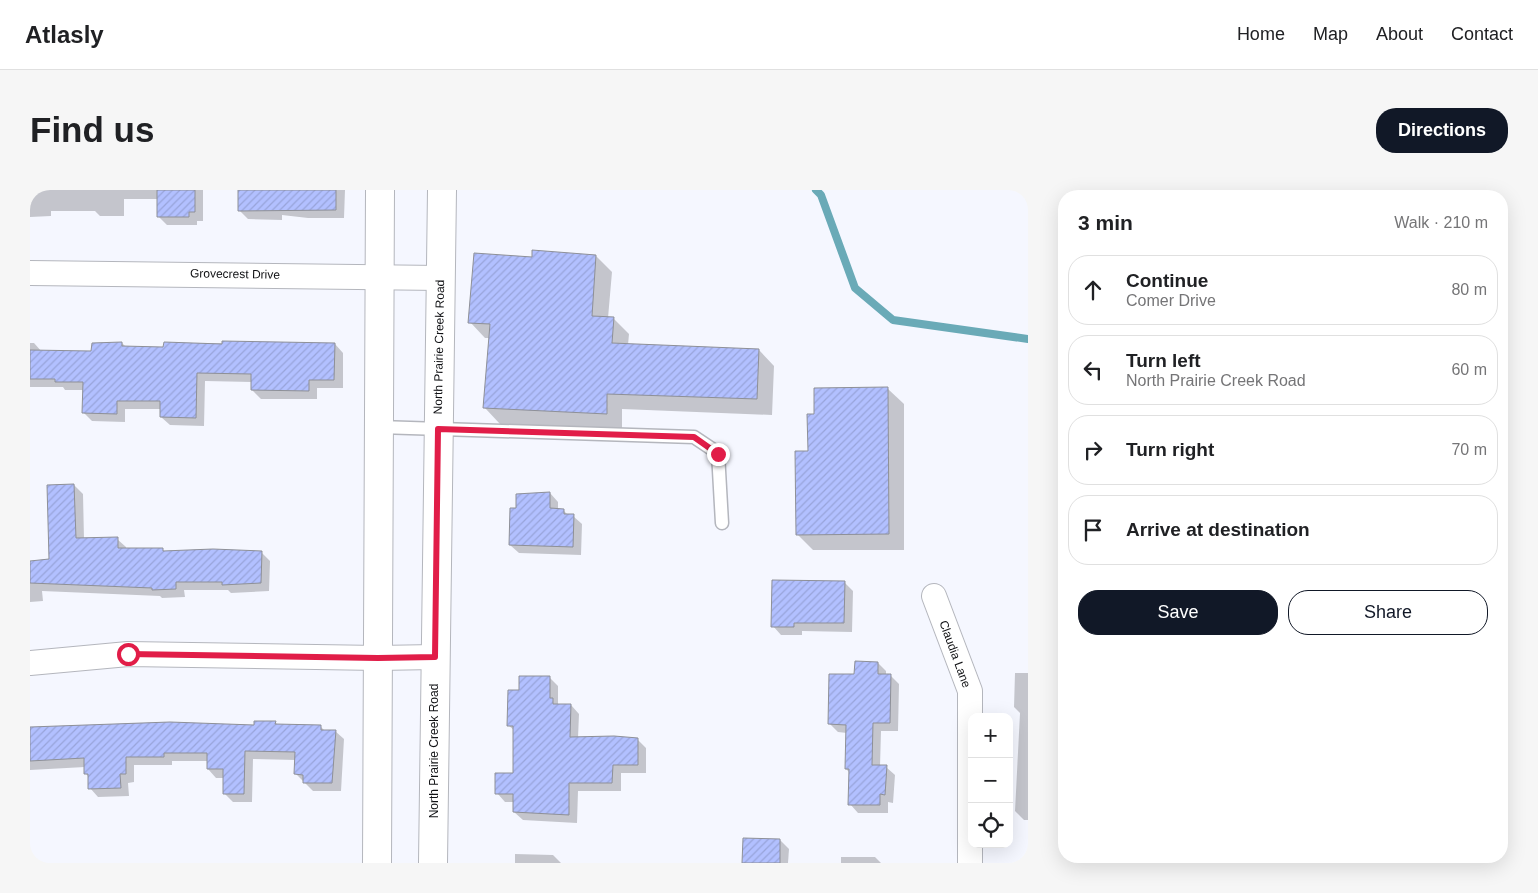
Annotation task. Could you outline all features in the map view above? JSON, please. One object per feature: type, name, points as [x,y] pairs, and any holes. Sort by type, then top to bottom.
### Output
[{"type":"main road","points":[[376,863],[380,190]]},
{"type":"main road","name":"North Prairie Creek Road","points":[[433,863],[442,190]]},
{"type":"street","name":"Grovecrest Drive","points":[[30,272],[440,278]]},
{"type":"street","name":"Claudia Lane","points":[[934,596],[970,691],[970,863]]},
{"type":"street","points":[[30,662],[128,654],[378,658],[435,657]]},
{"type":"lane","points":[[379,427],[694,437],[718,454],[722,523]]},
{"type":"building","points":[[157,190],[195,190],[195,212],[189,212],[189,217],[157,217]]},
{"type":"building","points":[[238,190],[336,190],[336,210],[238,211]]},
{"type":"building","points":[[532,250],[596,255],[592,316],[614,317],[612,343],[759,349],[757,399],[607,394],[607,414],[483,408],[490,324],[468,323],[474,253],[532,257]]},
{"type":"building","points":[[222,341],[335,343],[334,380],[309,380],[309,391],[251,390],[251,374],[197,373],[196,418],[160,417],[160,401],[117,401],[117,414],[82,413],[83,382],[55,382],[55,379],[30,379],[30,350],[91,351],[92,343],[122,342],[122,346],[163,347],[164,342],[222,344]]},
{"type":"building","points":[[888,387],[889,534],[796,535],[795,451],[808,451],[807,414],[814,414],[814,388]]},
{"type":"building","points":[[74,484],[76,538],[118,537],[118,548],[163,548],[163,551],[213,549],[262,551],[261,583],[222,585],[222,582],[176,582],[176,589],[152,590],[152,588],[30,583],[30,561],[49,559],[47,485]]},
{"type":"building","points":[[550,492],[550,508],[564,509],[564,514],[574,514],[573,547],[509,545],[510,508],[516,508],[516,494]]},
{"type":"building","points":[[772,580],[845,581],[844,623],[794,623],[794,627],[771,627]]},
{"type":"building","points":[[855,661],[878,662],[878,674],[891,674],[890,723],[873,723],[872,765],[887,765],[885,795],[880,794],[880,805],[848,805],[849,769],[845,769],[846,725],[828,724],[829,674],[854,674]]},
{"type":"building","points":[[519,676],[550,676],[550,698],[553,698],[553,704],[571,704],[570,737],[614,736],[638,738],[638,765],[613,765],[612,783],[569,783],[569,815],[513,812],[513,794],[495,794],[495,773],[513,773],[513,726],[507,726],[508,690],[519,690]]},
{"type":"building","points":[[254,721],[276,721],[275,724],[321,725],[321,730],[336,730],[332,783],[303,783],[303,775],[294,774],[295,752],[245,751],[244,794],[223,794],[223,769],[207,769],[207,753],[164,753],[164,757],[126,757],[126,774],[120,774],[121,788],[88,789],[88,774],[84,774],[84,758],[30,761],[30,727],[170,722],[254,725]]},
{"type":"building","points":[[743,838],[780,839],[780,863],[742,863]]},
{"type":"waterway","points":[[816,190],[821,195],[855,288],[893,320],[1028,339]]},
{"type":"route","points":[[128,654],[378,658],[435,657],[438,429],[694,437],[718,454]]}]
